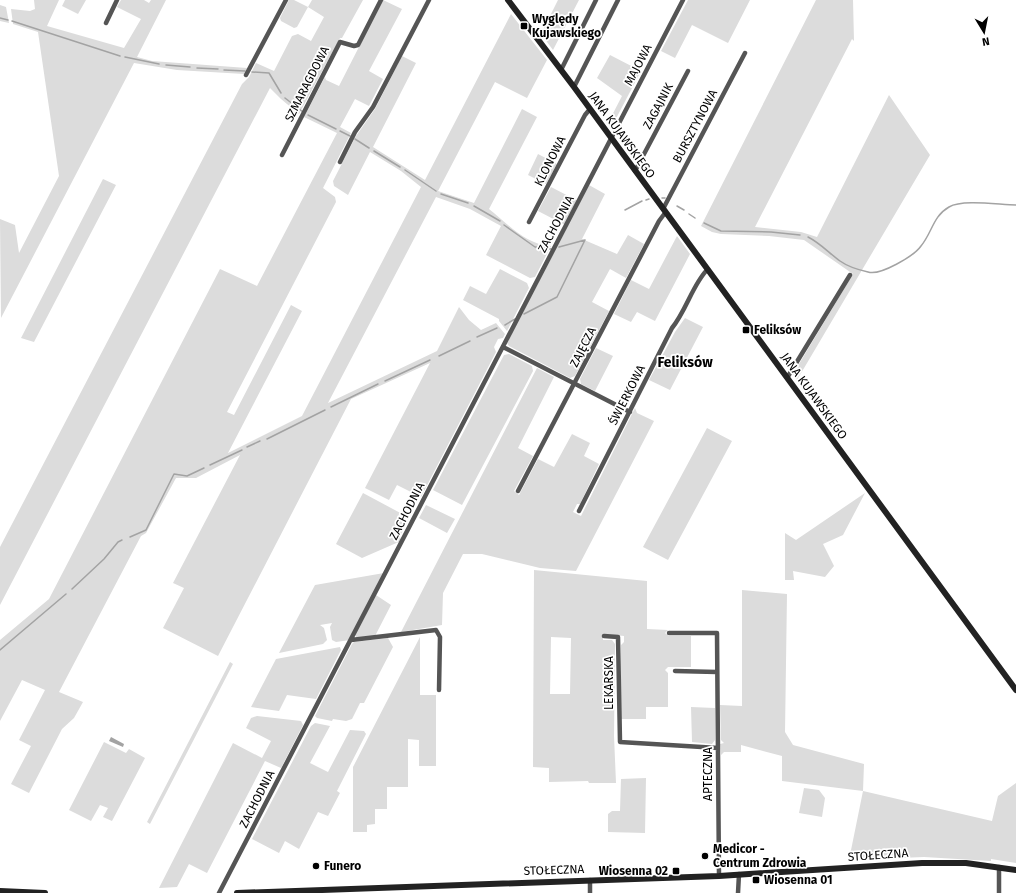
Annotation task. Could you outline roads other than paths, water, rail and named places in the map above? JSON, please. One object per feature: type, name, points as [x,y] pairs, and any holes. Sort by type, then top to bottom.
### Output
[{"type":"main road","name":"JANA KUJAWSKIEGO","points":[[508,0],[574,87],[1016,690]]},
{"type":"main road","name":"STOŁECZNA","points":[[237,893],[719,876],[922,863],[966,863],[1016,870]]},
{"type":"main road","points":[[0,890],[46,893]]},
{"type":"street","points":[[106,23],[117,0]]},
{"type":"street","points":[[246,75],[286,0]]},
{"type":"street","name":"SZMARAGDOWA","points":[[282,155],[340,42],[342,41],[354,46],[358,45],[381,0]]},
{"type":"street","points":[[340,162],[355,132],[373,107],[428,0]]},
{"type":"street","points":[[561,70],[596,0]]},
{"type":"street","points":[[574,87],[618,0]]},
{"type":"street","name":"MAJOWA","points":[[611,139],[683,0]]},
{"type":"street","name":"BURSZTYNOWA","points":[[664,211],[745,53]]},
{"type":"street","name":"ZAGAJNIK","points":[[634,170],[688,71]]},
{"type":"street","name":"KLONOWA","points":[[530,222],[585,115],[590,109]]},
{"type":"street","name":"ZACHODNIA","points":[[219,893],[611,139]]},
{"type":"street","name":"ZAJĘCZA","points":[[518,491],[664,211]]},
{"type":"street","name":"ŚWIERKOWA","points":[[579,511],[672,328],[684,312],[702,277],[708,270]]},
{"type":"street","points":[[787,378],[850,275]]},
{"type":"street","points":[[503,347],[630,412]]},
{"type":"street","points":[[351,640],[431,630],[438,631],[440,637],[439,690]]},
{"type":"street","name":"APTECZNA","points":[[669,633],[717,633],[719,876]]},
{"type":"street","name":"LEKARSKA","points":[[604,636],[618,638],[620,742],[718,748]]},
{"type":"street","points":[[675,671],[717,672]]},
{"type":"street","points":[[999,867],[999,893]]},
{"type":"street","points":[[738,893],[739,874]]},
{"type":"street","points":[[590,880],[590,893]]},
{"type":"waterway","points":[[0,18],[8,20]]},
{"type":"waterway","points":[[12,21],[120,56]]},
{"type":"waterway","points":[[125,57],[159,64]]},
{"type":"waterway","points":[[166,65],[190,67]]},
{"type":"waterway","points":[[197,68],[218,69]]},
{"type":"waterway","points":[[224,70],[245,71]]},
{"type":"waterway","points":[[252,72],[269,73],[281,93]]},
{"type":"waterway","points":[[285,98],[303,112]]},
{"type":"waterway","points":[[308,115],[336,129]]},
{"type":"waterway","points":[[340,131],[350,136]]},
{"type":"waterway","points":[[355,139],[369,148]]},
{"type":"waterway","points":[[374,151],[400,167]]},
{"type":"waterway","points":[[405,170],[436,191]]},
{"type":"waterway","points":[[441,194],[468,203]]},
{"type":"waterway","points":[[625,210],[642,201]]},
{"type":"waterway","points":[[808,237],[817,242],[843,263],[868,272],[880,271],[904,260],[917,250],[925,241],[939,215],[949,207],[963,203],[1016,205]]},
{"type":"waterway","points":[[474,206],[500,221]]},
{"type":"waterway","points":[[677,206],[684,210]]},
{"type":"waterway","points":[[689,214],[695,218]]},
{"type":"waterway","points":[[704,223],[721,231],[771,232],[800,235]]},
{"type":"waterway","points":[[504,225],[535,247],[551,249]]},
{"type":"waterway","points":[[559,247],[585,240]]},
{"type":"waterway","points":[[524,314],[557,297],[585,240]]},
{"type":"waterway","points":[[505,325],[515,319]]},
{"type":"waterway","points":[[477,337],[497,328]]},
{"type":"waterway","points":[[439,356],[470,341]]},
{"type":"waterway","points":[[385,381],[430,360]]},
{"type":"waterway","points":[[331,407],[378,384]]},
{"type":"waterway","points":[[267,439],[325,410]]},
{"type":"waterway","points":[[247,447],[260,441]]},
{"type":"waterway","points":[[210,465],[242,450]]},
{"type":"waterway","points":[[130,537],[146,530],[174,474],[187,476],[204,468]]},
{"type":"waterway","points":[[72,589],[104,559],[118,542],[122,540]]},
{"type":"waterway","points":[[0,650],[66,594]]},
{"type":"place","name":"Wyględy Kujawskiego","points":[[524,26]]},
{"type":"place","name":"Feliksów","points":[[746,330]]},
{"type":"place","name":"Medicor - Centrum Zdrowia","points":[[705,856]]},
{"type":"place","name":"Funero","points":[[316,866]]},
{"type":"place","name":"Wiosenna 02","points":[[676,871]]},
{"type":"place","name":"Wiosenna 01","points":[[756,880]]},
{"type":"district","name":"Feliksów","points":[[685,362]]}]
